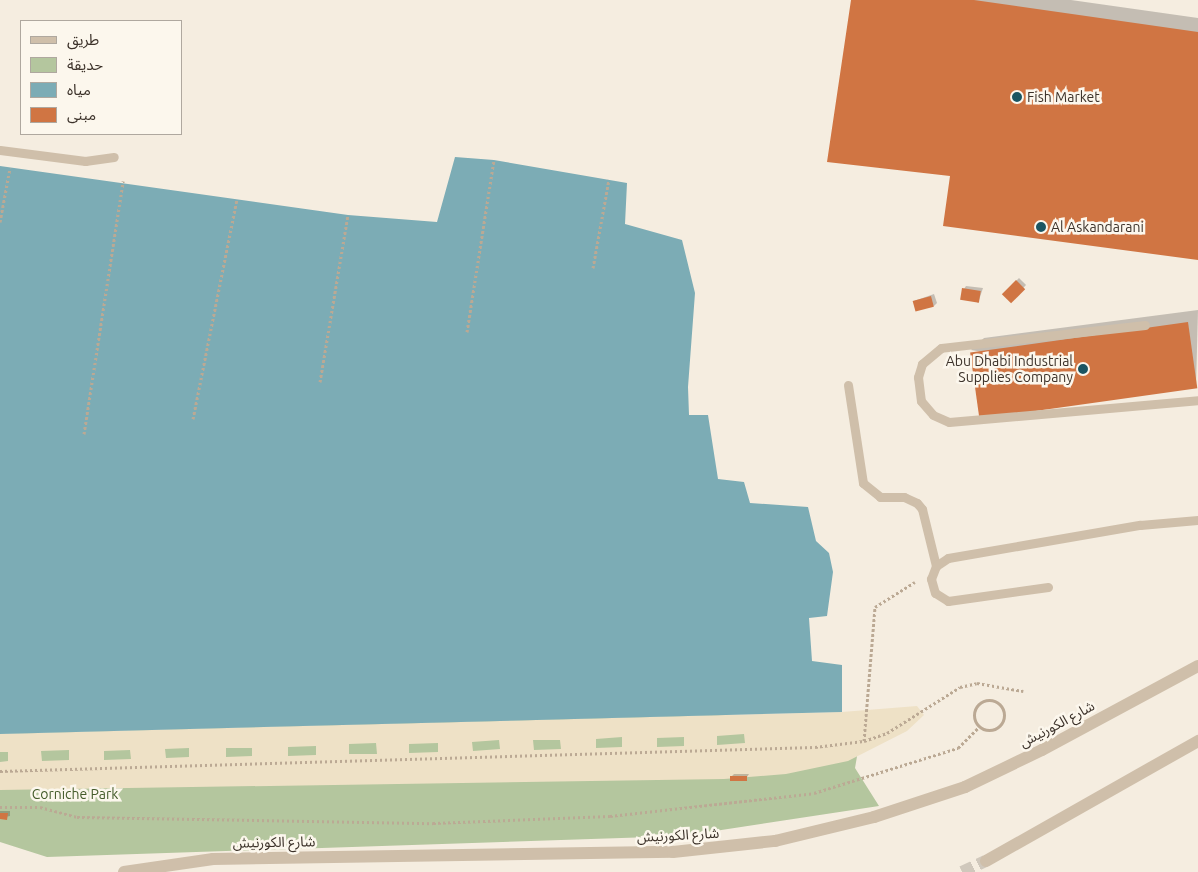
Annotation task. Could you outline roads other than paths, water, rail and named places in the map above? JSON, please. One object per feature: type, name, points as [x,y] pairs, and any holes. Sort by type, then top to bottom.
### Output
[{"type":"street","name":"شارع الكورنيش","points":[[124,872],[213,859],[673,852],[775,841],[866,819],[965,787],[1042,750],[1198,666]]},
{"type":"street","points":[[986,861],[1198,741]]},
{"type":"lane","points":[[0,150],[85,160],[114,157]]},
{"type":"lane","points":[[1145,325],[940,348],[922,364],[918,377],[921,401],[933,415],[949,422],[1198,400]]},
{"type":"lane","points":[[848,385],[863,483],[880,497],[904,497],[917,503],[934,569],[936,593],[948,601],[1048,587]]},
{"type":"lane","points":[[934,569],[948,558],[1130,526],[1198,520]]},
{"type":"water","points":[[455,157],[494,160],[627,183],[625,224],[682,240],[695,293],[688,387],[689,415],[708,415],[718,479],[744,482],[750,503],[808,507],[816,541],[829,553],[833,572],[827,616],[809,618],[812,661],[842,665],[842,712],[0,734],[0,166],[348,215],[437,222]]},
{"type":"tunnel","points":[[962,872],[986,861]]},
{"type":"place","name":"Fish Market","points":[[1017,97]]},
{"type":"place","name":"Al Askandarani","points":[[1041,227]]},
{"type":"place","name":"Abu Dhabi Industrial Supplies Company","points":[[1083,369]]},
{"type":"park label","name":"Corniche Park","points":[[75,794]]}]
